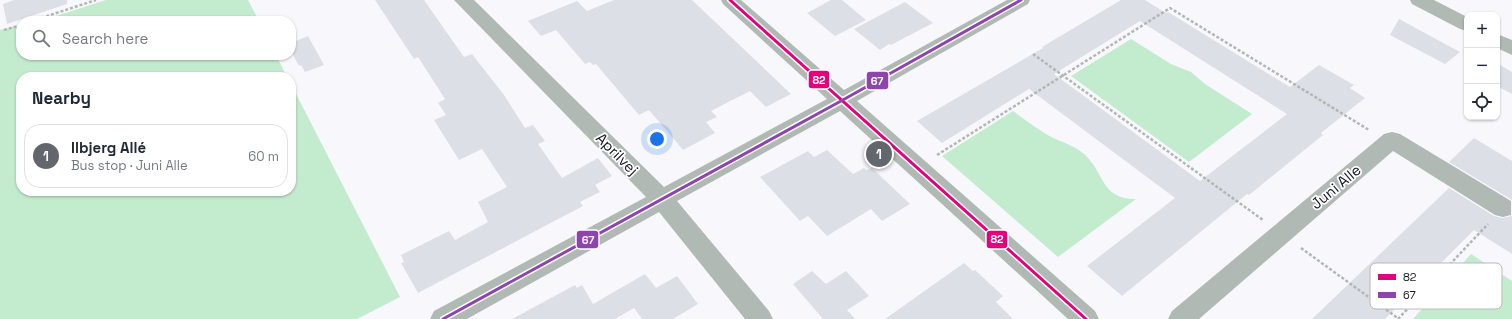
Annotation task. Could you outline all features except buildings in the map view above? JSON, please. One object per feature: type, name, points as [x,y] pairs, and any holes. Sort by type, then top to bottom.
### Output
[{"type":"street","name":"Aprilvej","points":[[463,0],[661,198],[760,319]]},
{"type":"street","points":[[730,0],[1086,319]]},
{"type":"street","points":[[443,319],[661,198],[841,101],[1021,0]]},
{"type":"street","points":[[1419,0],[1464,23]]},
{"type":"street","points":[[1500,42],[1512,48]]},
{"type":"street","points":[[1389,143],[1392,140],[1503,208]]},
{"type":"street","name":"Juni Alle","points":[[1181,319],[1389,143]]},
{"type":"path","points":[[47,16],[96,0]]},
{"type":"path","points":[[916,168],[1170,8],[1389,143]]},
{"type":"path","points":[[4,30],[16,26]]},
{"type":"path","points":[[1033,54],[1370,298]]},
{"type":"path","points":[[1451,263],[1503,208]]},
{"type":"path","points":[[1385,309],[1399,319],[1408,309]]},
{"type":"green space","points":[[106,0],[248,0],[256,16],[56,16]]},
{"type":"green space","points":[[16,26],[16,60],[278,60],[284,72],[16,72],[16,196],[296,196],[296,94],[400,297],[357,319],[0,319],[0,30]]},
{"type":"green space","points":[[1131,39],[1171,64],[1191,72],[1205,84],[1252,114],[1189,162],[1071,76]]},
{"type":"green space","points":[[1013,111],[1046,134],[1084,154],[1096,169],[1105,184],[1116,195],[1124,198],[1136,199],[1058,257],[942,156]]},
{"type":"green space","points":[[1471,254],[1485,263],[1463,263]]},
{"type":"green space","points":[[1502,274],[1512,281],[1512,319],[1413,319],[1422,309],[1502,309]]},
{"type":"transit line","name":"82","points":[[730,0],[1086,319]]},
{"type":"transit line","name":"67","points":[[443,319],[841,101],[1021,0]]},
{"type":"place","name":"Ilbjerg Allé","points":[[879,154]]}]
